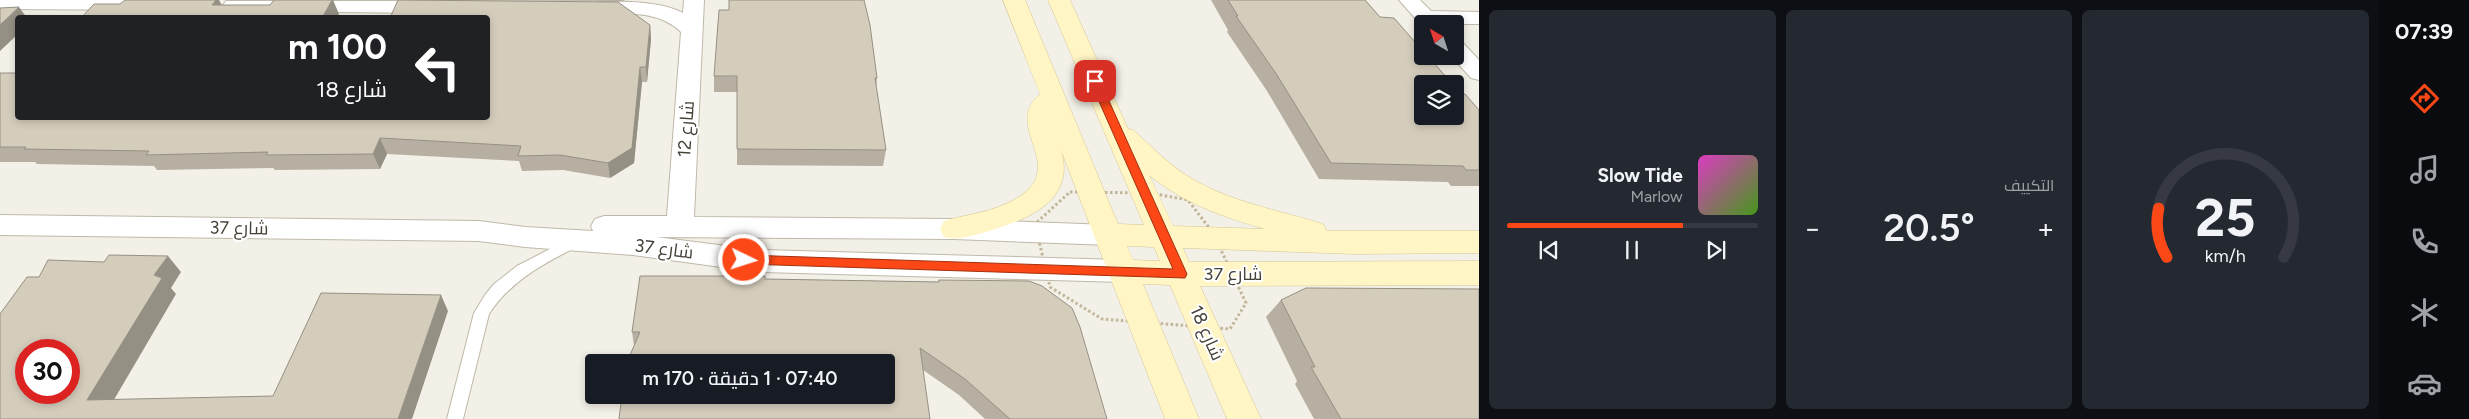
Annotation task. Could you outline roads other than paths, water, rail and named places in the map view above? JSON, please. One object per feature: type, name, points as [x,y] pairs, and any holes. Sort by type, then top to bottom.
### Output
[{"type":"street","points":[[654,9],[677,0]]},
{"type":"street","name":"شارع 12","points":[[680,227],[694,0]]},
{"type":"street","points":[[1014,0],[1182,419]]},
{"type":"street","name":"شارع 18","points":[[1059,0],[1244,419]]},
{"type":"street","points":[[1409,0],[1423,15]]},
{"type":"street","points":[[0,3],[131,2],[178,4]]},
{"type":"street","points":[[218,5],[446,7]]},
{"type":"street","points":[[574,8],[654,9],[680,19],[693,31]]},
{"type":"street","points":[[1464,19],[1479,18]]},
{"type":"street","points":[[1464,57],[1479,73]]},
{"type":"street","points":[[954,229],[1010,213],[1029,204],[1046,188],[1052,171],[1038,113],[1043,103],[1053,96]]},
{"type":"street","points":[[1117,129],[1167,174],[1204,197],[1229,208],[1355,243]]},
{"type":"street","name":"شارع 37","points":[[0,225],[479,231],[633,244],[758,261],[1181,274],[1479,273]]},
{"type":"street","name":"شارع 37","points":[[479,231],[547,225],[954,229],[1355,243],[1479,242]]},
{"type":"lane","points":[[455,419],[482,313],[490,298],[515,274],[575,240]]}]
